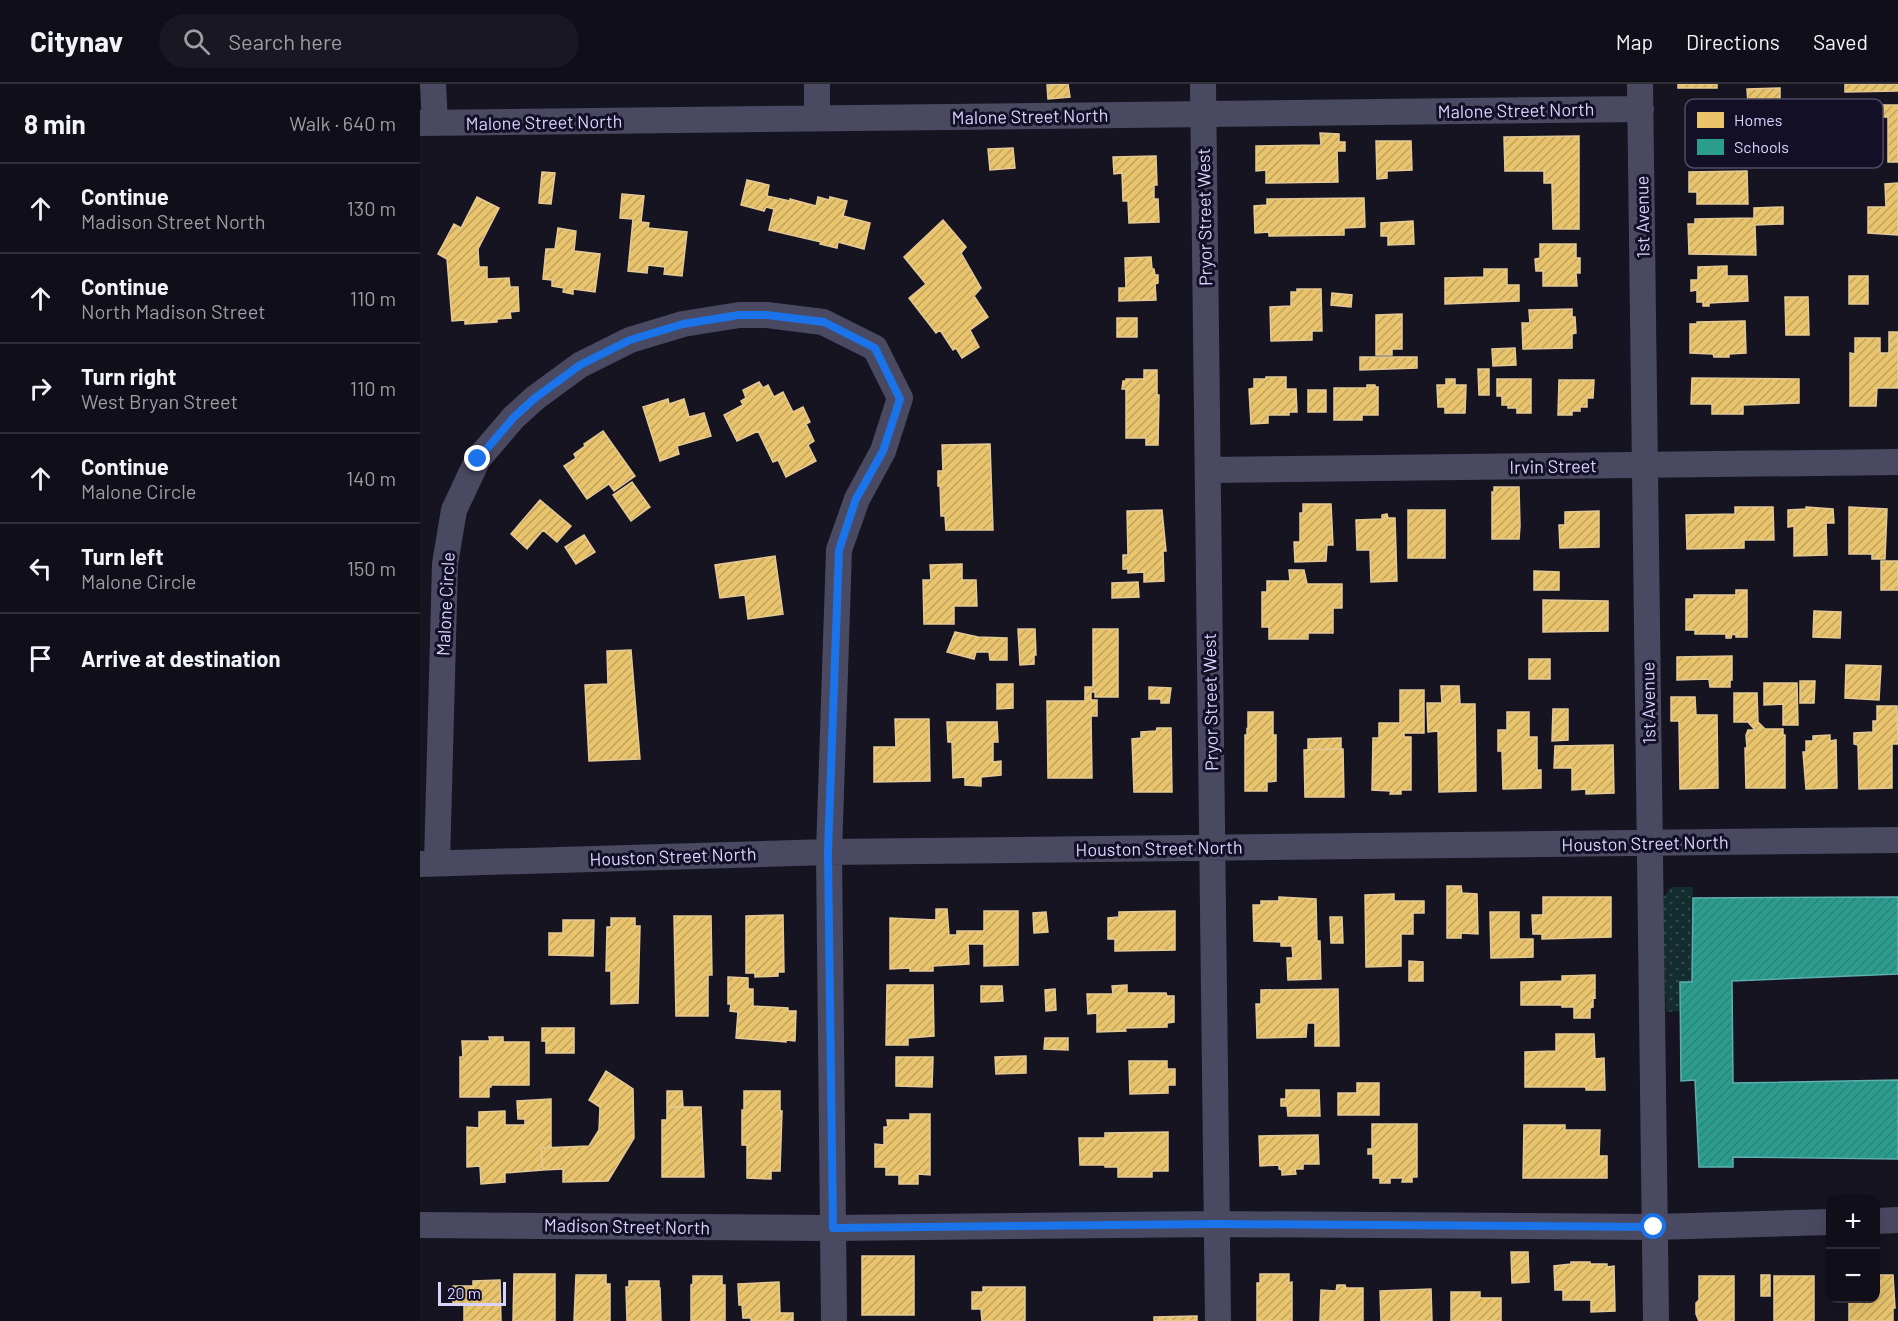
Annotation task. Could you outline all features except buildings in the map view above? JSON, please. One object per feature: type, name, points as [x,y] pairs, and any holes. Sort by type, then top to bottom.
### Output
[{"type":"street","points":[[427,123],[433,84]]},
{"type":"street","points":[[817,84],[817,118]]},
{"type":"street","name":"Pryor Street West","points":[[1203,84],[1218,1321]]},
{"type":"street","name":"Malone Street North","points":[[427,123],[1203,114],[1641,96]]},
{"type":"street","name":"1st Avenue","points":[[1641,96],[1656,1321]]},
{"type":"street","name":"Malone Circle","points":[[429,863],[445,564],[454,510],[478,459],[514,417],[535,398],[580,365],[630,340],[683,324],[739,315],[767,315],[824,322],[875,348],[900,399],[883,451],[856,499],[839,550],[828,852],[834,1321]]},
{"type":"street","name":"Irvin Street","points":[[1208,470],[1898,462]]},
{"type":"street","name":"Houston Street North","points":[[429,863],[828,852],[1898,840]]},
{"type":"street","points":[[1880,1221],[1898,1220]]},
{"type":"street","points":[[1217,1224],[1654,1227],[1826,1222]]},
{"type":"street","name":"Madison Street North","points":[[420,1225],[833,1228],[1217,1224]]},
{"type":"green space","points":[[1671,887],[1693,887],[1692,982],[1680,982],[1680,1011],[1666,1012],[1662,900]]},
{"type":"route","points":[[478,459],[514,417],[535,398],[580,365],[630,340],[683,324],[739,315],[767,315],[824,322],[875,348],[900,399],[883,451],[856,499],[839,550],[828,852],[833,1228],[1217,1224],[1654,1227]]}]
